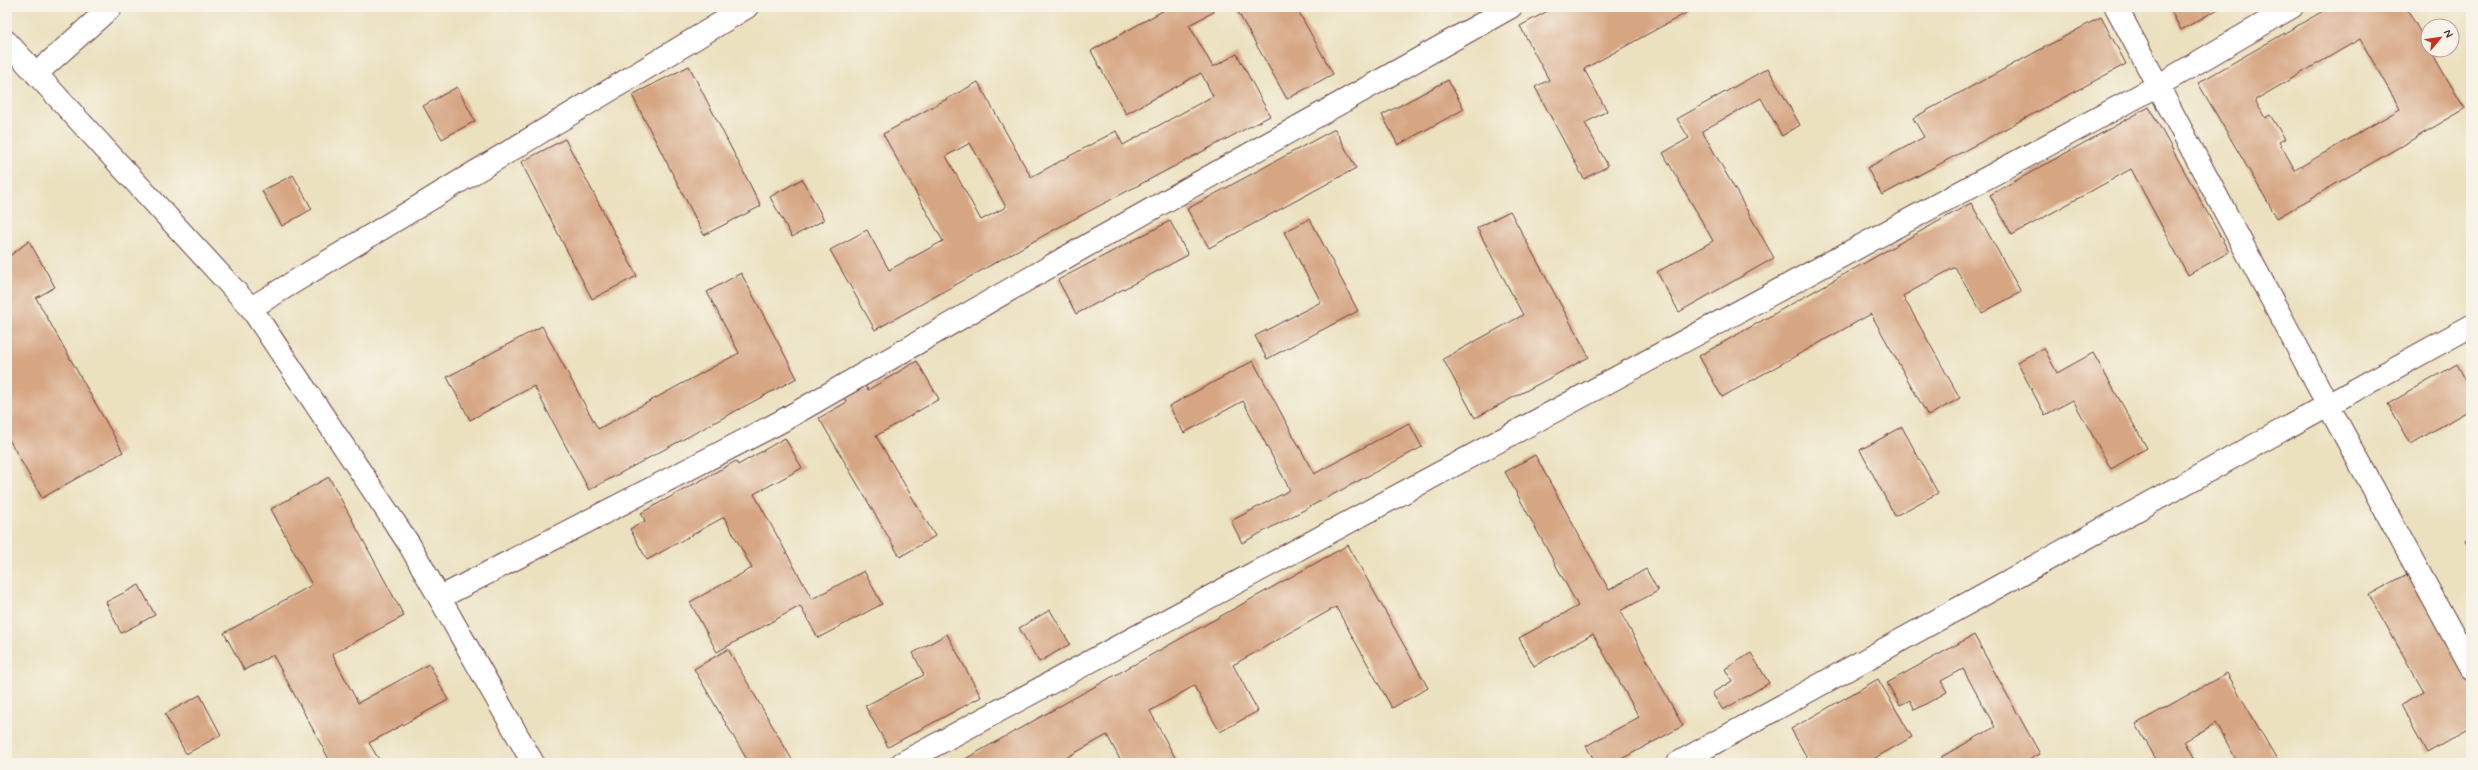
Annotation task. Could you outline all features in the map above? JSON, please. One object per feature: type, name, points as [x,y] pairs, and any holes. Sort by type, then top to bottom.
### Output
[{"type":"street","points":[[36,74],[111,7]]},
{"type":"street","points":[[251,308],[747,7]]},
{"type":"street","points":[[441,598],[780,422],[1511,7]]},
{"type":"street","points":[[2116,7],[2160,85],[2328,405],[2471,668]]},
{"type":"street","points":[[902,763],[2160,85],[2292,7]]},
{"type":"street","points":[[7,42],[251,308],[409,544],[441,598],[533,763]]},
{"type":"street","points":[[1678,763],[2471,326]]},
{"type":"building","points":[[1165,7],[1211,7],[1214,12],[1189,25],[1213,67],[1237,54],[1270,116],[1059,227],[875,330],[830,250],[867,230],[889,270],[943,241],[883,134],[978,82],[1031,177],[1116,131],[1123,145],[1213,96],[1201,73],[1126,114],[1091,51],[1166,9]],"holes":[[[970,143],[1006,207],[981,220],[946,156]]]},
{"type":"building","points":[[1235,7],[1296,7],[1333,74],[1287,99]]},
{"type":"building","points":[[1555,7],[1686,7],[1688,12],[1584,69],[1607,111],[1585,123],[1608,166],[1584,179],[1535,87],[1549,80],[1520,26]]},
{"type":"building","points":[[2169,7],[2222,7],[2181,30]]},
{"type":"building","points":[[2330,7],[2406,7],[2420,32],[2420,58],[2435,58],[2465,109],[2277,218],[2198,83]],"holes":[[[2360,39],[2400,109],[2295,170],[2279,142],[2285,139],[2270,115],[2265,118],[2255,100]]]},
{"type":"building","points":[[2101,17],[2126,64],[1882,195],[1867,168],[1924,137],[1913,118]]},
{"type":"building","points":[[689,66],[761,206],[704,235],[632,95]]},
{"type":"building","points":[[1768,68],[1800,125],[1782,136],[1761,98],[1702,131],[1774,258],[1679,312],[1657,272],[1713,241],[1663,153],[1689,138],[1677,119]]},
{"type":"building","points":[[1448,80],[1464,109],[1398,145],[1382,115]]},
{"type":"building","points":[[457,87],[475,121],[442,139],[423,106]]},
{"type":"building","points":[[2149,107],[2229,252],[2188,275],[2131,169],[2012,235],[1990,195]]},
{"type":"building","points":[[1335,129],[1356,168],[1209,248],[1187,209]]},
{"type":"building","points":[[565,139],[637,276],[592,299],[521,162]]},
{"type":"building","points":[[293,175],[312,209],[282,226],[262,191]]},
{"type":"building","points":[[802,179],[824,220],[792,237],[770,197]]},
{"type":"building","points":[[1971,203],[2021,292],[1982,313],[1955,267],[1903,296],[1960,398],[1928,416],[1871,314],[1722,397],[1699,356]]},
{"type":"building","points":[[1510,211],[1589,357],[1475,418],[1443,359],[1523,315],[1477,228]]},
{"type":"building","points":[[1310,219],[1358,311],[1267,359],[1255,336],[1321,302],[1284,232]]},
{"type":"building","points":[[1170,221],[1188,255],[1076,314],[1058,280]]},
{"type":"building","points":[[29,241],[55,287],[36,298],[123,452],[42,498],[7,436],[7,258]]},
{"type":"building","points":[[741,273],[797,378],[589,490],[534,386],[470,420],[447,377],[542,326],[598,429],[739,353],[707,292]]},
{"type":"building","points":[[2044,348],[2057,373],[2093,353],[2147,448],[2111,469],[2073,400],[2045,415],[2017,362]]},
{"type":"building","points":[[917,361],[939,399],[876,436],[935,536],[900,557],[819,418],[847,402],[844,398],[865,385],[868,390]]},
{"type":"building","points":[[1253,361],[1314,474],[1409,423],[1422,447],[1242,543],[1231,521],[1290,490],[1243,401],[1184,433],[1169,406]]},
{"type":"building","points":[[2457,364],[2471,390],[2471,409],[2411,444],[2388,404]]},
{"type":"building","points":[[1902,427],[1938,493],[1895,516],[1860,450]]},
{"type":"building","points":[[785,438],[802,468],[754,494],[812,599],[864,571],[882,604],[818,638],[800,606],[717,652],[690,602],[752,568],[724,517],[647,560],[630,529],[645,521],[641,513],[736,461],[738,465]]},
{"type":"building","points":[[1535,455],[1609,590],[1646,569],[1658,591],[1620,611],[1683,726],[1614,763],[1596,763],[1586,746],[1639,717],[1593,634],[1534,666],[1519,638],[1578,606],[1505,472]]},
{"type":"building","points":[[329,477],[404,616],[332,654],[358,703],[429,664],[448,700],[369,743],[381,763],[331,763],[273,655],[244,670],[224,633],[312,585],[271,509]]},
{"type":"building","points":[[2471,538],[2471,553],[2465,542]]},
{"type":"building","points":[[1348,545],[1428,688],[1392,708],[1336,607],[1233,665],[1258,711],[1220,732],[1194,686],[1150,711],[1178,763],[1122,763],[1107,735],[1057,763],[958,763]]},
{"type":"building","points":[[2411,572],[2471,680],[2471,728],[2427,753],[2401,705],[2424,692],[2369,595]]},
{"type":"building","points":[[139,585],[155,615],[121,633],[106,602]]},
{"type":"building","points":[[1050,610],[1070,644],[1039,662],[1019,628]]},
{"type":"building","points":[[947,634],[981,697],[888,747],[865,706],[924,675],[913,653]]},
{"type":"building","points":[[1974,635],[2040,754],[2024,763],[1944,763],[1941,757],[1995,727],[1963,669],[1941,681],[1947,692],[1915,710],[1910,700],[1900,705],[1887,683]]},
{"type":"building","points":[[728,649],[794,763],[749,763],[694,669]]},
{"type":"building","points":[[1751,653],[1769,683],[1723,710],[1712,693],[1732,681],[1725,669]]},
{"type":"building","points":[[2227,673],[2279,763],[2238,763],[2216,723],[2185,741],[2197,763],[2158,763],[2136,724]]},
{"type":"building","points":[[1878,679],[1912,737],[1866,763],[1810,763],[1791,729]]},
{"type":"building","points":[[200,695],[221,735],[186,754],[165,714]]}]
